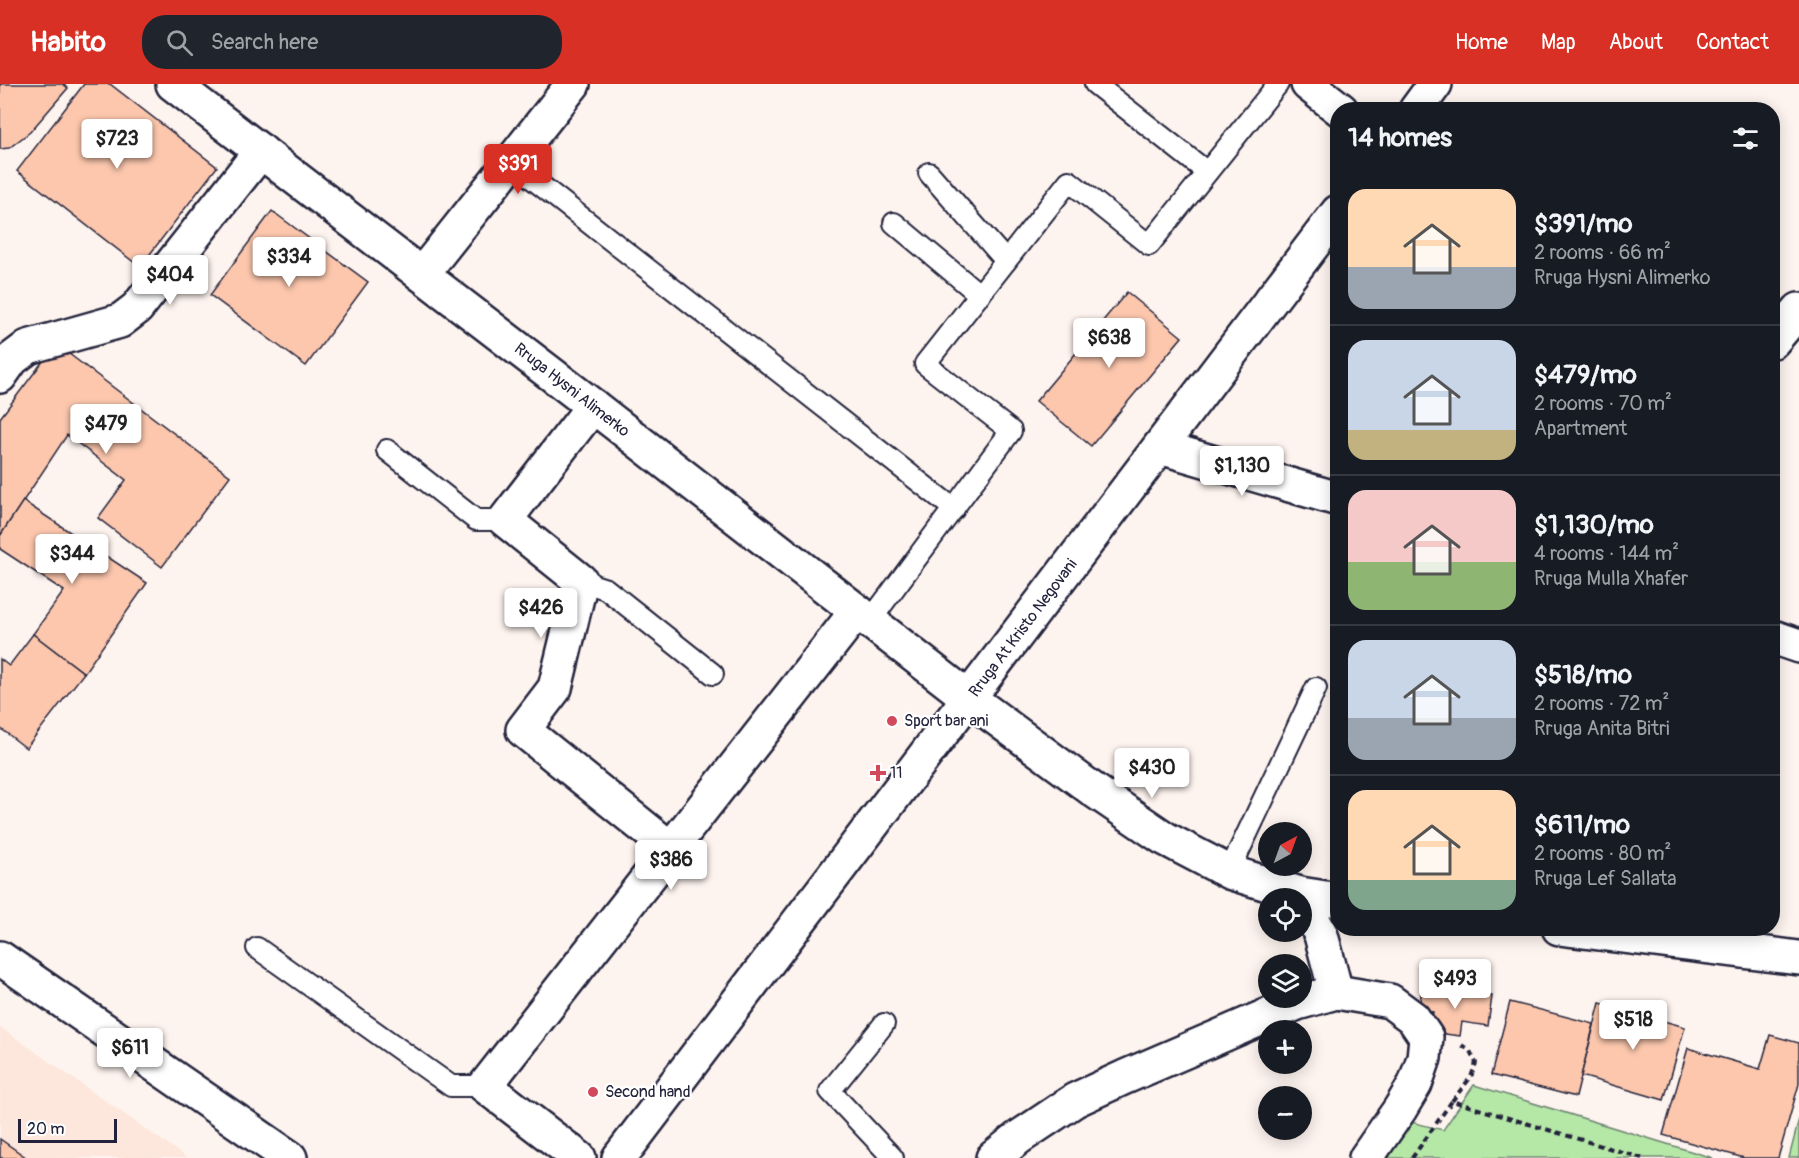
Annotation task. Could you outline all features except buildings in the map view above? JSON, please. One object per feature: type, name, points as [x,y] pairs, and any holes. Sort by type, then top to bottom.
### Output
[{"type":"street","points":[[422,274],[573,84]]},
{"type":"street","points":[[1308,84],[1331,102]]},
{"type":"street","points":[[1422,102],[1435,84]]},
{"type":"street","name":"Rruga Hysni Alimerko","points":[[179,86],[970,699],[1092,789],[1164,838],[1228,872],[1280,888]]},
{"type":"street","points":[[0,376],[12,359],[28,347],[120,321],[137,308],[261,151]]},
{"type":"street","name":"Rruga At Kristo Negovani","points":[[619,1158],[1330,223]]},
{"type":"street","points":[[593,406],[504,520],[581,581],[555,688],[523,730],[671,849]]},
{"type":"street","points":[[1160,447],[1330,497]]},
{"type":"street","points":[[579,1158],[485,1086],[671,849],[863,616]]},
{"type":"street","points":[[1780,639],[1799,646]]},
{"type":"street","name":"Rruga Hysni Alimerko","points":[[1312,896],[1330,899]]},
{"type":"street","points":[[1312,917],[1321,935],[1336,992]]},
{"type":"street","points":[[1623,936],[1799,958]]},
{"type":"street","points":[[0,958],[290,1158]]},
{"type":"street","points":[[993,1158],[1018,1138],[1075,1100],[1297,1003],[1336,992],[1390,1001],[1413,1018],[1426,1037],[1424,1058],[1415,1084],[1366,1158]]},
{"type":"lane","points":[[1095,84],[1207,172]]},
{"type":"lane","points":[[863,616],[954,509],[1011,431],[925,364],[1069,181],[1149,245],[1278,84]]},
{"type":"lane","points":[[511,162],[954,509]]},
{"type":"lane","points":[[929,173],[1006,261]]},
{"type":"lane","points":[[894,224],[980,295]]},
{"type":"lane","points":[[387,450],[476,520],[504,520]]},
{"type":"lane","points":[[581,581],[606,589],[713,674]]},
{"type":"lane","points":[[1228,872],[1317,688]]},
{"type":"lane","points":[[257,948],[451,1086],[485,1086]]},
{"type":"lane","points":[[884,1024],[830,1091],[892,1158]]},
{"type":"path","points":[[1412,1158],[1452,1101],[1642,1158]]},
{"type":"shaded area","points":[[0,1027],[187,1158],[0,1158]]},
{"type":"green space","points":[[1474,1085],[1713,1158],[1372,1158],[1399,1119],[1443,1130]]},
{"type":"green space","points":[[1799,1119],[1799,1158],[1789,1158]]},
{"type":"place","name":"Sport bar ani","points":[[892,721]]},
{"type":"place","name":"11","points":[[878,773]]},
{"type":"place","name":"Second hand","points":[[593,1092]]}]
